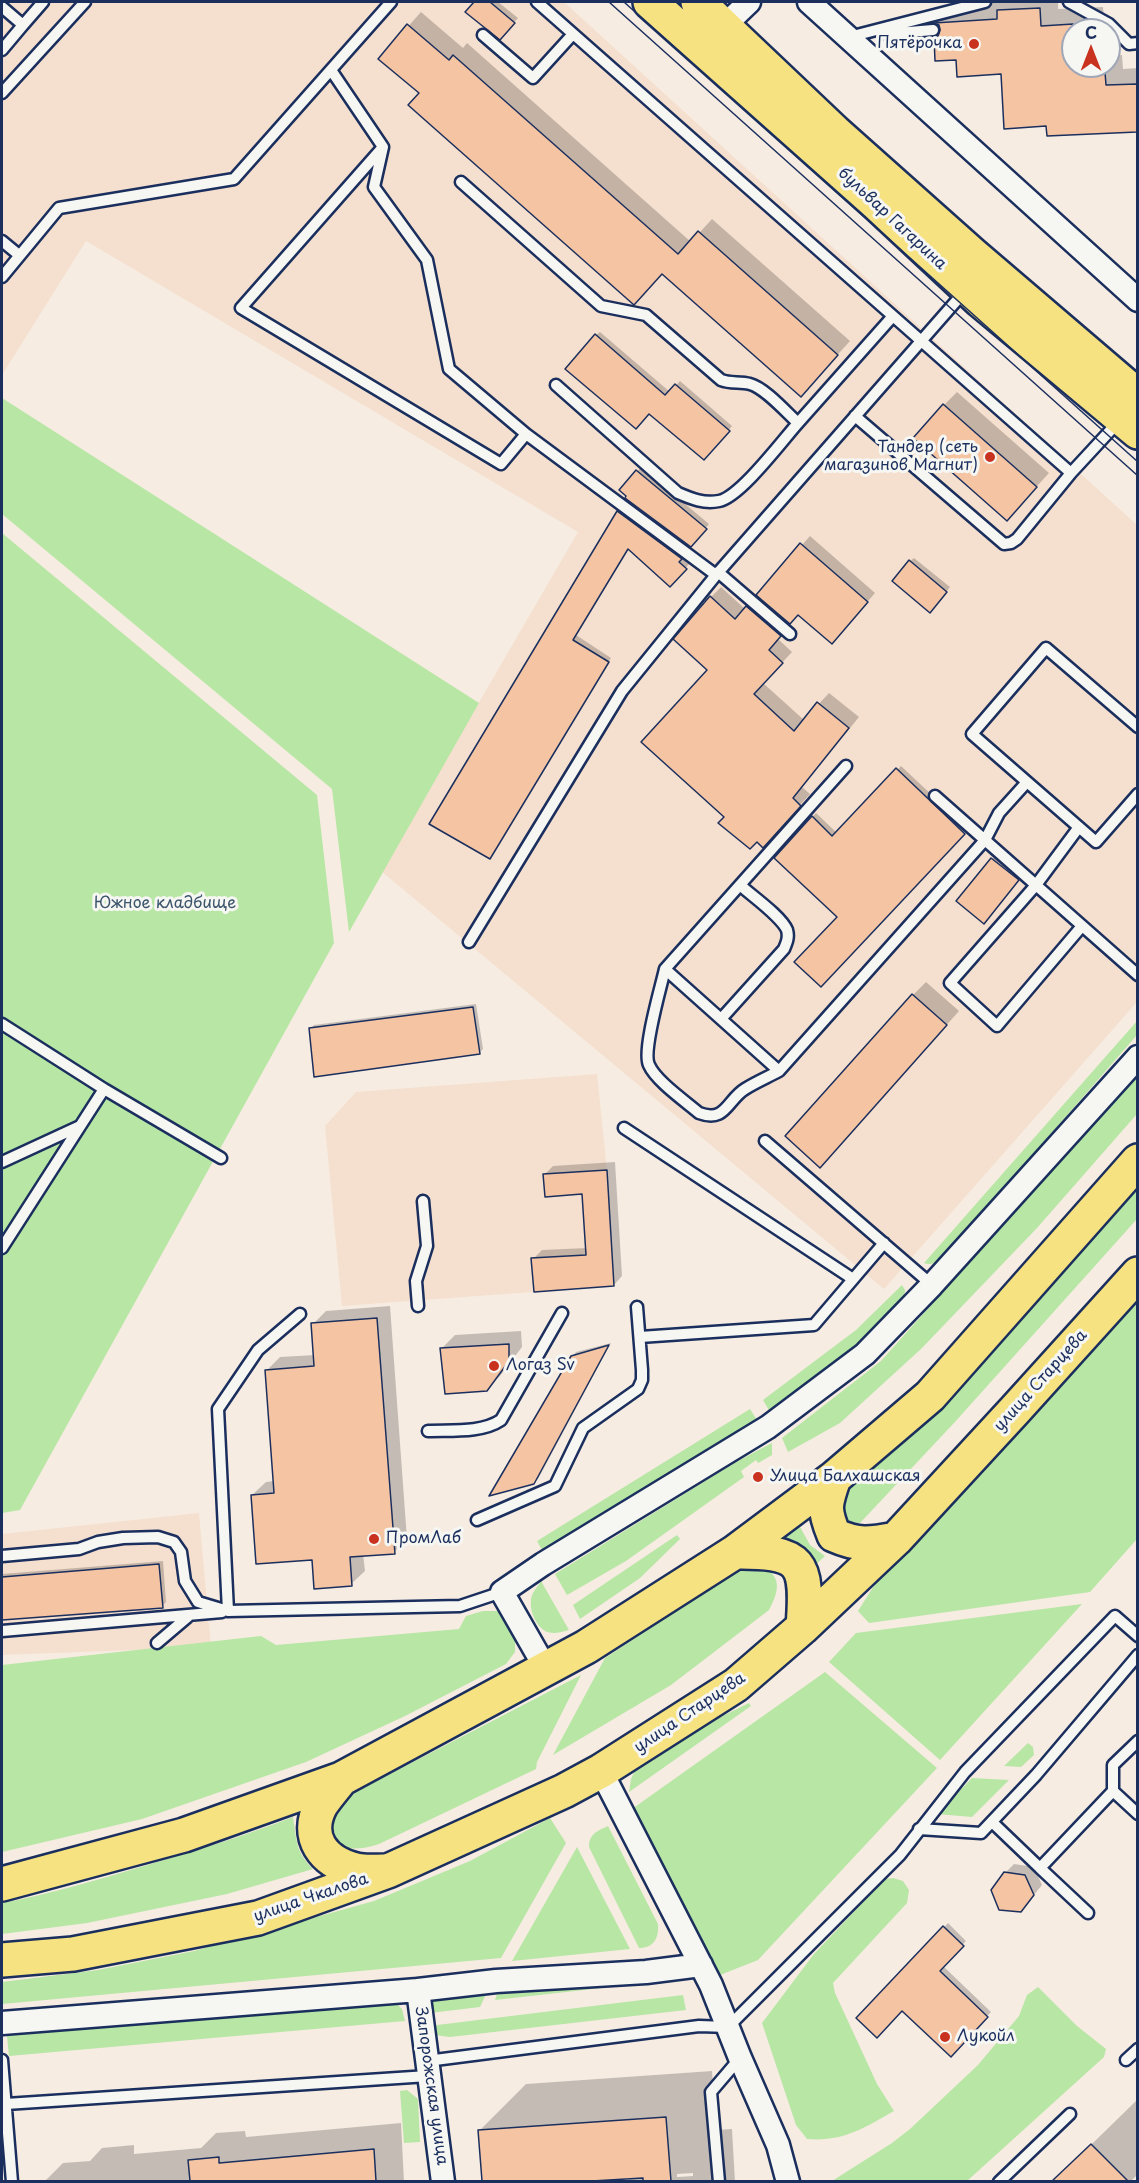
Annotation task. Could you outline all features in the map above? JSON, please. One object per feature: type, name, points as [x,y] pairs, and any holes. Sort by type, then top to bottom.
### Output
[{"type":"main road","name":"бульвар Гагарина","points":[[650,2],[877,204],[980,280]]},
{"type":"main road","name":"бульвар Гагарина","points":[[698,2],[835,132],[980,280],[1132,415]]},
{"type":"main road","points":[[2,1884],[184,1835],[341,1779],[586,1647],[735,1552],[834,1478],[930,1396],[1137,1161]]},
{"type":"main road","name":"улица Старцева","points":[[601,1772],[736,1685],[803,1627],[896,1539],[1137,1274]]},
{"type":"main road","points":[[834,1478],[826,1502],[826,1516],[834,1535],[853,1543],[873,1543],[896,1539]]},
{"type":"main road","points":[[735,1552],[766,1552],[781,1555],[796,1563],[804,1580],[803,1627]]},
{"type":"main road","name":"улица Чкалова","points":[[2,1960],[73,1954],[258,1918],[388,1871],[601,1772]]},
{"type":"main road","points":[[341,1779],[321,1805],[314,1825],[317,1845],[334,1862],[357,1870],[388,1871]]},
{"type":"street","points":[[724,27],[749,2]]},
{"type":"street","points":[[809,2],[854,37],[1137,300]]},
{"type":"street","points":[[546,1669],[502,1592],[543,1564],[768,1427],[865,1354],[932,1285],[1137,1057]]},
{"type":"street","points":[[601,1772],[701,1965],[778,2145],[788,2181]]},
{"type":"street","points":[[2,2023],[418,1990],[496,1981],[646,1972],[701,1965]]},
{"type":"street","name":"Запорожская улица","points":[[418,1990],[443,2181]]},
{"type":"lane","points":[[2,50],[43,2]]},
{"type":"lane","points":[[2,93],[85,2]]},
{"type":"lane","points":[[2,277],[58,208],[234,179],[391,2]]},
{"type":"lane","points":[[537,2],[1071,473]]},
{"type":"lane","points":[[854,37],[985,2]]},
{"type":"lane","points":[[1069,2],[1109,24],[1129,44],[1137,43]]},
{"type":"lane","points":[[2,7],[23,25]]},
{"type":"lane","points":[[854,37],[933,30]]},
{"type":"lane","points":[[483,35],[532,78],[573,34]]},
{"type":"lane","points":[[331,70],[382,147],[374,187],[427,260],[449,369],[526,434],[717,573],[790,634]]},
{"type":"lane","points":[[382,147],[241,308],[501,464],[526,434]]},
{"type":"lane","points":[[461,182],[601,306],[646,315],[721,380],[729,383],[750,384],[798,423]]},
{"type":"lane","points":[[2,241],[19,255]]},
{"type":"lane","points":[[469,942],[622,691],[717,573],[921,341],[980,280]]},
{"type":"lane","points":[[556,385],[678,493],[698,501],[720,501],[738,491],[893,316]]},
{"type":"lane","points":[[855,416],[1004,544],[1017,539],[1071,473],[1132,415]]},
{"type":"lane","points":[[1137,727],[1046,648],[972,734],[1096,842],[1137,794]]},
{"type":"lane","points":[[846,766],[665,969],[647,1059],[649,1067],[656,1075],[699,1113],[707,1116],[724,1111],[743,1090],[779,1071],[986,840],[999,813],[1027,782]]},
{"type":"lane","points":[[934,796],[1137,975]]},
{"type":"lane","points":[[1079,827],[1036,885],[950,983],[997,1026],[1082,926]]},
{"type":"lane","points":[[721,1019],[784,949],[788,940],[787,930],[782,922],[740,885]]},
{"type":"lane","points":[[665,969],[779,1071]]},
{"type":"lane","points":[[2,1024],[104,1089],[221,1158]]},
{"type":"lane","points":[[2,1248],[104,1089]]},
{"type":"lane","points":[[2,1162],[80,1126]]},
{"type":"lane","points":[[624,1128],[853,1279]]},
{"type":"lane","points":[[765,1141],[932,1285]]},
{"type":"lane","points":[[418,1306],[416,1281],[427,1246],[423,1201]]},
{"type":"lane","points":[[640,1337],[814,1325],[884,1243]]},
{"type":"lane","points":[[477,1520],[555,1486],[583,1428],[638,1389],[642,1380],[642,1370],[638,1307]]},
{"type":"lane","points":[[428,1431],[483,1428],[501,1420],[562,1313]]},
{"type":"lane","points":[[228,1611],[218,1409],[258,1350],[300,1314]]},
{"type":"lane","points":[[2,1556],[79,1549],[98,1542],[123,1538],[158,1537],[174,1542],[181,1552],[185,1581],[198,1602],[228,1611]]},
{"type":"lane","points":[[2,1631],[228,1611],[460,1606],[502,1592]]},
{"type":"lane","points":[[157,1643],[190,1614]]},
{"type":"lane","points":[[6,2104],[427,2068],[699,2026],[728,2027],[900,1855],[918,1829],[965,1772],[1115,1616],[1137,1636]]},
{"type":"lane","points":[[918,1829],[981,1833],[1036,1774],[1137,1655]]},
{"type":"lane","points":[[1040,1868],[1113,1791],[1113,1765],[1137,1741]]},
{"type":"lane","points":[[1113,1791],[1137,1814]]},
{"type":"lane","points":[[992,1822],[1088,1913]]},
{"type":"lane","points":[[1126,2060],[1137,2049]]},
{"type":"lane","points":[[719,2181],[711,2092],[740,2058]]},
{"type":"lane","points":[[2,2060],[12,2181]]},
{"type":"lane","points":[[999,2181],[1070,2114]]},
{"type":"shaded area","points":[[2,2],[564,2],[1137,525],[1137,1002],[884,1289],[381,871],[578,532],[86,241],[2,375]]},
{"type":"shaded area","points":[[597,1074],[607,1170],[614,1286],[342,1306],[325,1126],[356,1092]]},
{"type":"shaded area","points":[[199,1513],[211,1647],[2,1655],[2,1534]]},
{"type":"green space","points":[[2,398],[479,703],[349,932],[332,789],[2,514]]},
{"type":"green space","name":"Южное кладбище","points":[[2,533],[317,795],[334,943],[20,1510],[2,1513]]},
{"type":"green space","points":[[1137,1021],[1137,1035],[947,1253],[934,1263],[924,1263]]},
{"type":"green space","points":[[1137,1075],[1137,1114],[1037,1228],[921,1349],[840,1423],[788,1452],[782,1438],[881,1361]]},
{"type":"green space","points":[[1137,1184],[1137,1219],[954,1423],[860,1523],[848,1522],[841,1518],[836,1494]]},
{"type":"green space","points":[[902,1285],[905,1290],[904,1299],[878,1327],[830,1369],[770,1412],[763,1400],[856,1330]]},
{"type":"green space","points":[[1137,1291],[1137,1539],[1090,1592],[869,1623],[858,1611],[896,1551]]},
{"type":"green space","points":[[750,1409],[757,1420],[542,1550],[537,1541]]},
{"type":"green space","points":[[772,1443],[772,1455],[758,1463],[756,1460],[741,1471],[744,1477],[626,1561],[567,1595],[555,1574],[736,1462]]},
{"type":"green space","points":[[799,1525],[810,1545],[825,1556],[810,1570],[800,1549],[784,1537]]},
{"type":"green space","points":[[677,1535],[680,1539],[640,1578],[580,1619],[573,1605]]},
{"type":"green space","points":[[754,1565],[770,1572],[776,1582],[776,1595],[769,1610],[671,1685],[553,1755],[605,1658],[740,1569]]},
{"type":"green space","points":[[541,1581],[569,1630],[557,1633],[548,1632],[541,1628],[535,1619],[531,1608],[531,1598]]},
{"type":"green space","points":[[1082,1604],[940,1760],[829,1662],[856,1633]]},
{"type":"green space","points":[[483,1611],[499,1611],[515,1640],[515,1652],[506,1664],[405,1716],[306,1762],[142,1819],[2,1852],[2,1665],[261,1636],[276,1645],[459,1629],[466,1616]]},
{"type":"green space","points":[[825,1672],[937,1768],[758,1960],[715,1977],[632,1809]]},
{"type":"green space","points":[[581,1675],[537,1762],[536,1769],[379,1844],[356,1849],[336,1842],[331,1826],[338,1803]]},
{"type":"green space","points":[[749,1703],[751,1706],[629,1792],[636,1768],[684,1735]]},
{"type":"green space","points":[[1028,1743],[1033,1747],[1034,1755],[1021,1767],[1004,1766]]},
{"type":"green space","points":[[972,1778],[1009,1780],[972,1817],[937,1814]]},
{"type":"green space","points":[[293,1817],[300,1851],[313,1869],[227,1894],[87,1923],[2,1934],[2,1903],[56,1891],[126,1871],[219,1843]]},
{"type":"green space","points":[[550,1818],[566,1843],[501,1958],[2,2004],[2,1982],[98,1970],[194,1951],[374,1901],[470,1861]]},
{"type":"green space","points":[[608,1826],[658,1924],[656,1938],[652,1944],[644,1948],[639,1948],[589,1847],[592,1836]]},
{"type":"green space","points":[[577,1847],[630,1949],[512,1961]]},
{"type":"green space","points":[[893,1878],[903,1881],[909,1890],[907,1903],[833,1983],[835,1993],[877,2084],[894,2111],[863,2128],[842,2136],[807,2139],[796,2125],[762,2023],[814,1954],[885,1879]]},
{"type":"green space","points":[[645,1976],[646,1983],[495,2000],[499,1988]]},
{"type":"green space","points":[[1038,1987],[1077,2026],[1106,2049],[1104,2057],[967,2181],[832,2181],[910,2129],[978,2065],[1019,2016],[1027,1995]]},
{"type":"green space","points":[[489,1988],[480,2007],[430,2013],[432,2000],[438,1995]]},
{"type":"green space","points":[[683,1995],[686,2010],[450,2037],[434,2035],[429,2026]]},
{"type":"green space","points":[[393,2000],[402,2009],[405,2021],[9,2056],[7,2036],[21,2032]]},
{"type":"green space","points":[[407,2090],[418,2099],[420,2142],[404,2143],[400,2091]]},
{"type":"building","points":[[474,2],[490,2],[515,23],[500,40],[465,12]]},
{"type":"building","points":[[1040,8],[1041,26],[1061,25],[1061,78],[1105,78],[1106,85],[1137,84],[1137,132],[1047,136],[1046,126],[1004,129],[1001,74],[957,77],[956,60],[935,61],[934,37],[938,36],[940,30],[939,25],[934,23],[997,19],[997,10]]},
{"type":"building","points":[[407,24],[449,60],[453,55],[678,254],[698,231],[838,355],[801,397],[662,274],[634,305],[408,105],[419,93],[378,59]]},
{"type":"building","points":[[595,334],[665,395],[675,384],[730,431],[704,460],[649,414],[636,429],[565,369]]},
{"type":"building","points":[[943,404],[1037,487],[1007,521],[913,438]]},
{"type":"building","points":[[636,470],[707,529],[691,547],[625,498],[626,496],[619,490]]},
{"type":"building","points":[[617,511],[682,559],[679,562],[687,569],[670,587],[628,549],[573,640],[609,662],[490,859],[429,824]]},
{"type":"building","points":[[800,543],[868,602],[832,644],[798,615],[790,624],[756,595]]},
{"type":"building","points":[[909,560],[947,592],[930,613],[892,581]]},
{"type":"building","points":[[710,596],[735,619],[746,606],[781,636],[769,650],[783,663],[754,694],[794,731],[817,702],[849,728],[793,798],[801,806],[763,848],[757,842],[750,849],[718,823],[724,817],[641,742],[707,670],[673,639]]},
{"type":"building","points":[[896,768],[965,834],[821,987],[794,962],[837,917],[774,858],[812,816],[832,836]]},
{"type":"building","points":[[991,858],[1019,880],[984,924],[956,901]]},
{"type":"building","points":[[912,994],[947,1025],[820,1168],[785,1136]]},
{"type":"building","points":[[473,1007],[480,1054],[314,1077],[309,1028]]},
{"type":"building","points":[[607,1170],[614,1286],[534,1292],[531,1258],[586,1255],[582,1194],[545,1197],[543,1174]]},
{"type":"building","points":[[377,1318],[395,1554],[350,1557],[352,1586],[314,1589],[312,1560],[256,1564],[251,1495],[274,1493],[265,1370],[314,1366],[311,1323]]},
{"type":"building","points":[[509,1344],[509,1361],[487,1391],[445,1394],[440,1348]]},
{"type":"building","points":[[609,1345],[534,1484],[489,1496],[571,1356]]},
{"type":"building","points":[[159,1564],[163,1608],[2,1620],[2,1577]]},
{"type":"building","points":[[1004,1872],[1025,1875],[1034,1895],[1021,1912],[999,1910],[991,1890]]},
{"type":"building","points":[[943,1926],[964,1946],[940,1971],[988,2017],[951,2057],[902,2011],[877,2038],[856,2018]]},
{"type":"building","points":[[666,2117],[671,2181],[643,2181],[643,2178],[592,2181],[482,2181],[478,2130]]},
{"type":"building","points":[[1091,2144],[1128,2181],[1052,2181]]},
{"type":"building","points":[[374,2149],[376,2181],[190,2181],[188,2160],[219,2157],[219,2163]]},
{"type":"tram line","points":[[609,2],[1138,476]]},
{"type":"tram line","points":[[624,2],[1138,462]]},
{"type":"place","name":"Пятёрочка","points":[[974,44]]},
{"type":"place","name":"Тандер (сеть магазинов Магнит)","points":[[990,457]]},
{"type":"place","name":"Логаз Sv","points":[[494,1366]]},
{"type":"place","name":"Улица Балхашская","points":[[758,1477]]},
{"type":"place","name":"ПромЛаб","points":[[374,1539]]},
{"type":"place","name":"Лукойл","points":[[945,2037]]}]
